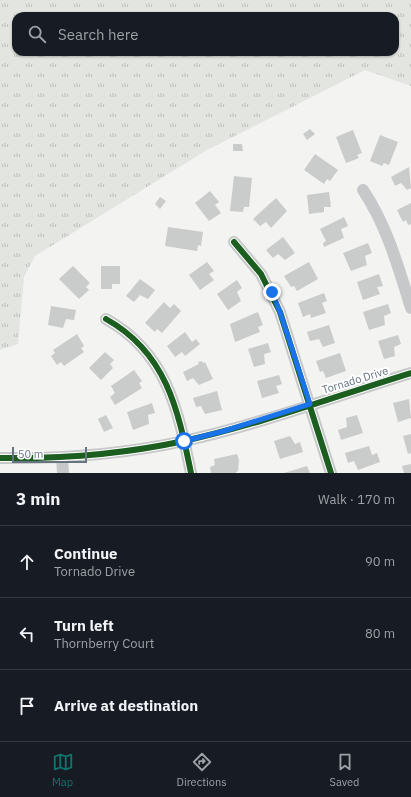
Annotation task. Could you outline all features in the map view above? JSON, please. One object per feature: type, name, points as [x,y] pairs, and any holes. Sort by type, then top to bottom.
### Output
[{"type":"street","points":[[363,190],[381,220],[390,241],[411,308]]},
{"type":"street","points":[[234,242],[249,258],[272,292],[310,404],[331,473]]},
{"type":"street","points":[[106,319],[127,333],[153,360],[170,391],[192,473]]},
{"type":"street","name":"Tornado Drive","points":[[0,458],[62,458],[112,453],[184,441],[224,431],[411,373]]},
{"type":"street","points":[[62,458],[63,473]]},
{"type":"green space","points":[[0,0],[411,0],[411,86],[365,70],[207,150],[35,256],[24,277],[18,344],[0,350]]},
{"type":"building","points":[[310,129],[315,134],[307,140],[303,134]]},
{"type":"building","points":[[353,130],[362,153],[357,155],[359,158],[346,163],[336,137]]},
{"type":"building","points":[[380,135],[398,142],[389,165],[384,163],[382,166],[370,161]]},
{"type":"building","points":[[233,144],[242,144],[243,151],[233,151]]},
{"type":"building","points":[[315,154],[338,170],[330,181],[327,179],[324,184],[304,170]]},
{"type":"building","points":[[409,167],[411,188],[407,190],[401,183],[395,186],[391,177]]},
{"type":"building","points":[[234,176],[252,178],[249,207],[244,207],[243,212],[230,211]]},
{"type":"building","points":[[210,191],[219,202],[215,205],[221,213],[209,221],[195,203]]},
{"type":"building","points":[[329,192],[331,207],[324,207],[324,212],[309,214],[307,195]]},
{"type":"building","points":[[160,197],[166,201],[160,209],[155,204]]},
{"type":"building","points":[[276,198],[287,211],[271,228],[266,222],[260,226],[253,219]]},
{"type":"building","points":[[411,203],[411,224],[408,225],[406,220],[403,222],[397,210]]},
{"type":"building","points":[[344,217],[348,226],[341,229],[344,238],[324,247],[323,243],[326,241],[320,229]]},
{"type":"building","points":[[168,227],[203,232],[201,246],[198,245],[197,251],[165,246]]},
{"type":"building","points":[[283,237],[295,253],[285,260],[278,254],[273,258],[266,250]]},
{"type":"building","points":[[368,243],[372,253],[365,256],[367,265],[351,271],[343,253]]},
{"type":"building","points":[[207,262],[214,271],[209,274],[214,280],[200,290],[189,275]]},
{"type":"building","points":[[309,262],[318,279],[297,291],[294,286],[291,287],[284,276]]},
{"type":"building","points":[[73,266],[90,283],[86,287],[89,290],[79,299],[59,279]]},
{"type":"building","points":[[101,266],[120,266],[120,284],[112,284],[112,289],[101,289]]},
{"type":"building","points":[[379,274],[383,286],[377,287],[380,294],[363,300],[357,282]]},
{"type":"building","points":[[140,279],[155,290],[148,299],[140,295],[134,302],[126,296]]},
{"type":"building","points":[[237,280],[242,288],[237,292],[241,301],[228,310],[217,294]]},
{"type":"building","points":[[324,293],[327,301],[322,303],[326,313],[311,318],[310,314],[303,317],[298,303]]},
{"type":"building","points":[[164,302],[170,308],[174,304],[181,311],[162,333],[157,329],[155,332],[145,323]]},
{"type":"building","points":[[388,304],[391,313],[384,316],[385,325],[369,330],[363,312]]},
{"type":"building","points":[[51,306],[76,310],[74,320],[66,319],[63,328],[48,325]]},
{"type":"building","points":[[258,312],[263,325],[258,327],[260,332],[235,342],[230,324]]},
{"type":"building","points":[[329,325],[335,343],[323,347],[319,339],[310,341],[307,332]]},
{"type":"building","points":[[185,332],[192,342],[196,339],[200,344],[185,356],[182,352],[175,357],[167,346]]},
{"type":"building","points":[[77,334],[84,346],[81,348],[84,352],[64,366],[61,362],[57,365],[51,356],[55,353],[53,350]]},
{"type":"building","points":[[398,335],[401,344],[394,347],[395,356],[384,359],[378,341]]},
{"type":"building","points":[[268,343],[271,352],[264,354],[265,364],[254,367],[248,349]]},
{"type":"building","points":[[105,352],[114,360],[110,364],[113,368],[101,380],[89,368]]},
{"type":"building","points":[[340,353],[346,371],[326,378],[323,371],[320,372],[316,361]]},
{"type":"building","points":[[202,361],[203,363],[205,362],[213,379],[199,385],[193,378],[187,381],[183,372]]},
{"type":"building","points":[[134,370],[142,381],[139,383],[142,388],[115,405],[110,397],[115,393],[111,386]]},
{"type":"building","points":[[279,375],[282,384],[276,386],[279,393],[262,398],[257,381]]},
{"type":"building","points":[[217,391],[222,410],[205,414],[201,406],[196,407],[193,398]]},
{"type":"building","points":[[409,399],[411,418],[398,422],[393,403]]},
{"type":"building","points":[[152,403],[155,413],[148,415],[149,424],[133,430],[127,412]]},
{"type":"building","points":[[106,415],[113,428],[104,432],[98,419]]},
{"type":"building","points":[[357,415],[363,433],[341,440],[338,430],[347,427],[346,418]]},
{"type":"building","points":[[411,434],[411,453],[408,454],[403,436]]},
{"type":"building","points":[[290,436],[295,444],[300,442],[303,452],[280,459],[274,441]]},
{"type":"building","points":[[369,446],[372,455],[377,453],[380,462],[358,470],[354,461],[348,463],[345,453]]},
{"type":"building","points":[[237,454],[239,460],[238,471],[235,473],[211,473],[210,467],[215,465],[214,459]]},
{"type":"building","points":[[411,464],[411,473],[404,473],[402,466]]},
{"type":"building","points":[[307,466],[310,473],[284,473]]},
{"type":"cycle path","points":[[234,242],[261,274],[280,312],[331,473]]},
{"type":"cycle path","points":[[106,319],[127,333],[143,349],[156,366],[166,385],[181,427],[191,473]]},
{"type":"cycle path","points":[[0,458],[46,458],[93,455],[161,446],[213,434],[270,418],[411,373]]},
{"type":"route","points":[[184,441],[224,431],[310,404],[272,292]]}]
